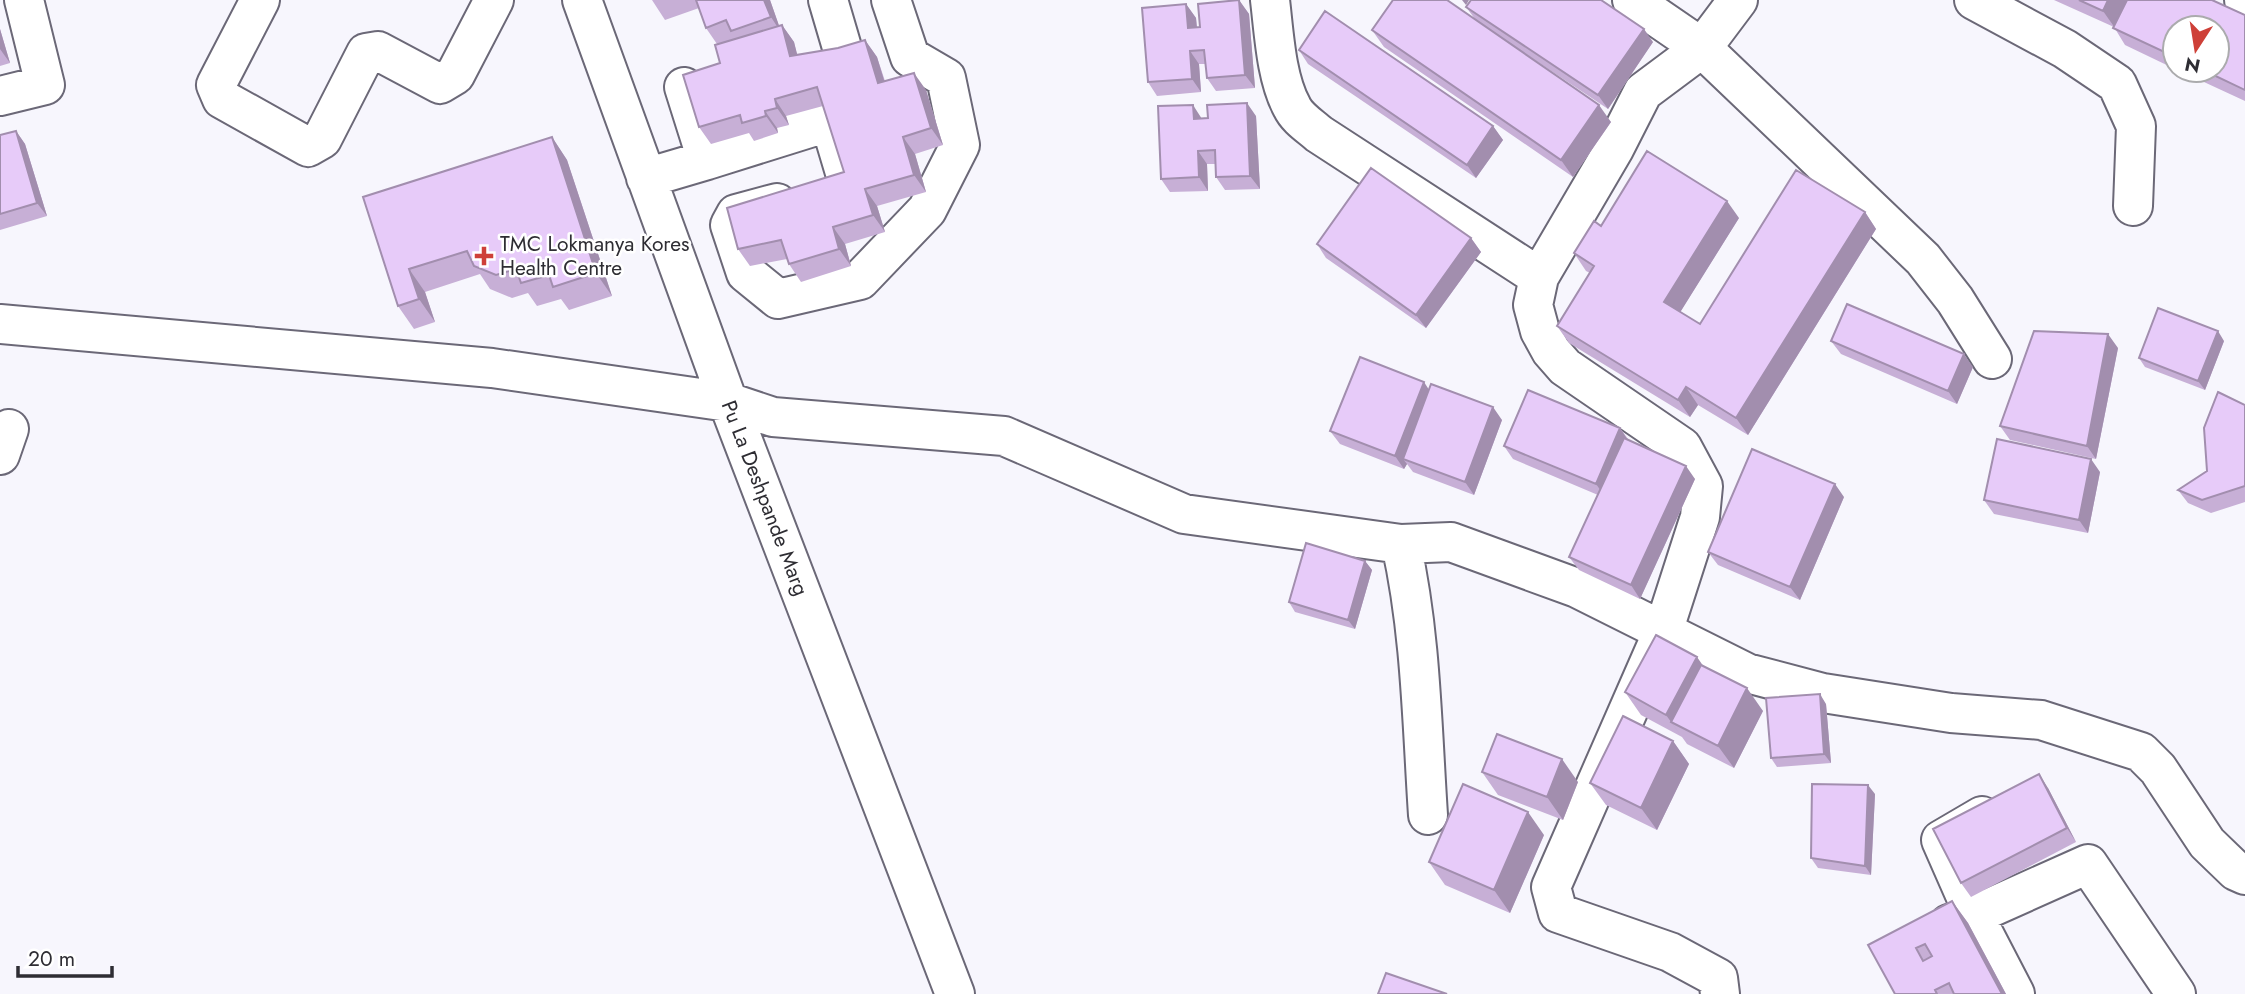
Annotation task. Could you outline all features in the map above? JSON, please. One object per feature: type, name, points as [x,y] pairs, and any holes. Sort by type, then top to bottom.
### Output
[{"type":"street","points":[[0,96],[45,85],[24,0]]},
{"type":"street","points":[[260,0],[216,85],[222,99],[308,147],[322,139],[366,53],[378,51],[440,83],[455,75],[494,0]]},
{"type":"street","name":"Pu La Deshpande Marg","points":[[582,0],[728,402],[955,994]]},
{"type":"street","points":[[828,0],[843,51]]},
{"type":"street","points":[[646,178],[822,124],[832,129],[846,176],[843,186],[736,215],[730,225],[746,273],[778,299],[860,280],[927,210],[960,145],[946,78],[910,57],[891,0]]},
{"type":"street","points":[[1270,0],[1278,62],[1292,108],[1303,120],[1319,134],[1539,277]]},
{"type":"street","points":[[1632,0],[1702,48],[1923,259],[1955,300],[1992,359]]},
{"type":"street","points":[[1720,994],[1718,978],[1670,952],[1558,913],[1551,887],[1664,629],[1700,517],[1703,486],[1682,447],[1565,366],[1551,351],[1540,331],[1533,304],[1539,277],[1614,149],[1643,92],[1702,48],[1738,0]]},
{"type":"street","points":[[1974,0],[2065,49],[2116,84],[2136,126],[2133,206]]},
{"type":"street","points":[[684,88],[707,160]]},
{"type":"street","points":[[0,324],[492,368],[728,402],[773,417],[1004,436],[1184,514],[1401,544],[1451,542],[1577,588],[1664,629],[1747,673],[1823,693],[1951,713],[2041,720],[2141,752],[2158,769],[2207,843],[2236,871],[2245,875]]},
{"type":"street","points":[[1401,544],[1409,580],[1417,647],[1428,815]]},
{"type":"street","points":[[1993,810],[1942,838],[1940,843],[2015,994]]},
{"type":"street","points":[[1911,939],[1974,915],[2088,864],[2176,994]]},
{"type":"building","points":[[696,0],[764,0],[771,17],[731,31],[726,20],[706,28]]},
{"type":"building","points":[[1239,0],[1245,75],[1207,78],[1204,50],[1190,51],[1192,79],[1148,82],[1142,8],[1186,4],[1188,28],[1200,27],[1198,4]]},
{"type":"building","points":[[1393,0],[1447,0],[1599,105],[1561,160],[1372,30]]},
{"type":"building","points":[[1471,0],[1601,0],[1644,29],[1598,95],[1466,7]]},
{"type":"building","points":[[2079,0],[2108,0],[2103,11]]},
{"type":"building","points":[[2127,0],[2212,0],[2245,15],[2245,90],[2231,83],[2231,14],[2161,14],[2161,50],[2113,28]]},
{"type":"building","points":[[1325,11],[1493,126],[1467,165],[1299,50]]},
{"type":"building","points":[[782,25],[790,56],[838,48],[865,40],[878,83],[914,73],[931,128],[903,137],[914,175],[865,189],[873,215],[833,227],[839,249],[789,264],[781,240],[738,249],[727,208],[844,172],[817,87],[775,99],[777,108],[765,111],[766,116],[742,123],[740,115],[699,127],[683,75],[720,63],[715,45]]},
{"type":"building","points":[[1247,103],[1250,176],[1216,177],[1215,150],[1198,151],[1199,177],[1161,179],[1158,106],[1193,105],[1194,119],[1208,118],[1207,105]]},
{"type":"building","points":[[16,131],[37,203],[0,214],[0,135]]},
{"type":"building","points":[[552,137],[596,273],[553,287],[549,275],[521,283],[516,269],[496,275],[474,266],[467,251],[409,269],[419,299],[398,306],[363,197]]},
{"type":"building","points":[[1647,151],[1727,201],[1664,302],[1700,324],[1796,170],[1865,212],[1736,418],[1686,387],[1678,400],[1557,326],[1594,266],[1574,253],[1594,221],[1601,226]]},
{"type":"building","points":[[1371,168],[1471,238],[1416,315],[1317,244]]},
{"type":"building","points":[[1847,304],[1964,354],[1948,391],[1831,341]]},
{"type":"building","points":[[2158,308],[2218,331],[2198,381],[2139,358]]},
{"type":"building","points":[[2034,331],[2108,334],[2087,446],[2000,426]]},
{"type":"building","points":[[1360,357],[1424,382],[1395,456],[1330,431]]},
{"type":"building","points":[[1431,384],[1493,407],[1465,482],[1403,459]]},
{"type":"building","points":[[1528,390],[1620,428],[1596,484],[1504,446]]},
{"type":"building","points":[[2218,392],[2245,405],[2245,486],[2202,500],[2178,490],[2207,471],[2204,428]]},
{"type":"building","points":[[1624,438],[1686,466],[1631,585],[1569,557]]},
{"type":"building","points":[[1997,439],[2091,459],[2079,520],[1984,500]]},
{"type":"building","points":[[1752,449],[1835,484],[1790,587],[1708,552]]},
{"type":"building","points":[[1306,543],[1365,561],[1348,620],[1289,602]]},
{"type":"building","points":[[1656,635],[1697,657],[1666,715],[1625,692]]},
{"type":"building","points":[[1701,665],[1747,688],[1718,746],[1671,722]]},
{"type":"building","points":[[1820,694],[1824,754],[1771,758],[1766,698]]},
{"type":"building","points":[[1623,716],[1673,741],[1641,808],[1590,783]]},
{"type":"building","points":[[1497,734],[1562,759],[1547,797],[1482,772]]},
{"type":"building","points":[[2039,774],[2067,828],[1961,883],[1933,829]]},
{"type":"building","points":[[1463,784],[1528,812],[1494,890],[1429,862]]},
{"type":"building","points":[[1812,784],[1868,785],[1865,866],[1811,858]]},
{"type":"building","points":[[1952,901],[2002,994],[1954,994],[1949,983],[1935,990],[1937,994],[1895,994],[1868,945]],"holes":[[[1925,944],[1932,956],[1923,961],[1916,948]]]},
{"type":"building","points":[[1386,973],[1447,994],[1378,994]]},
{"type":"place","name":"TMC Lokmanya Kores Health Centre","points":[[484,256]]}]
